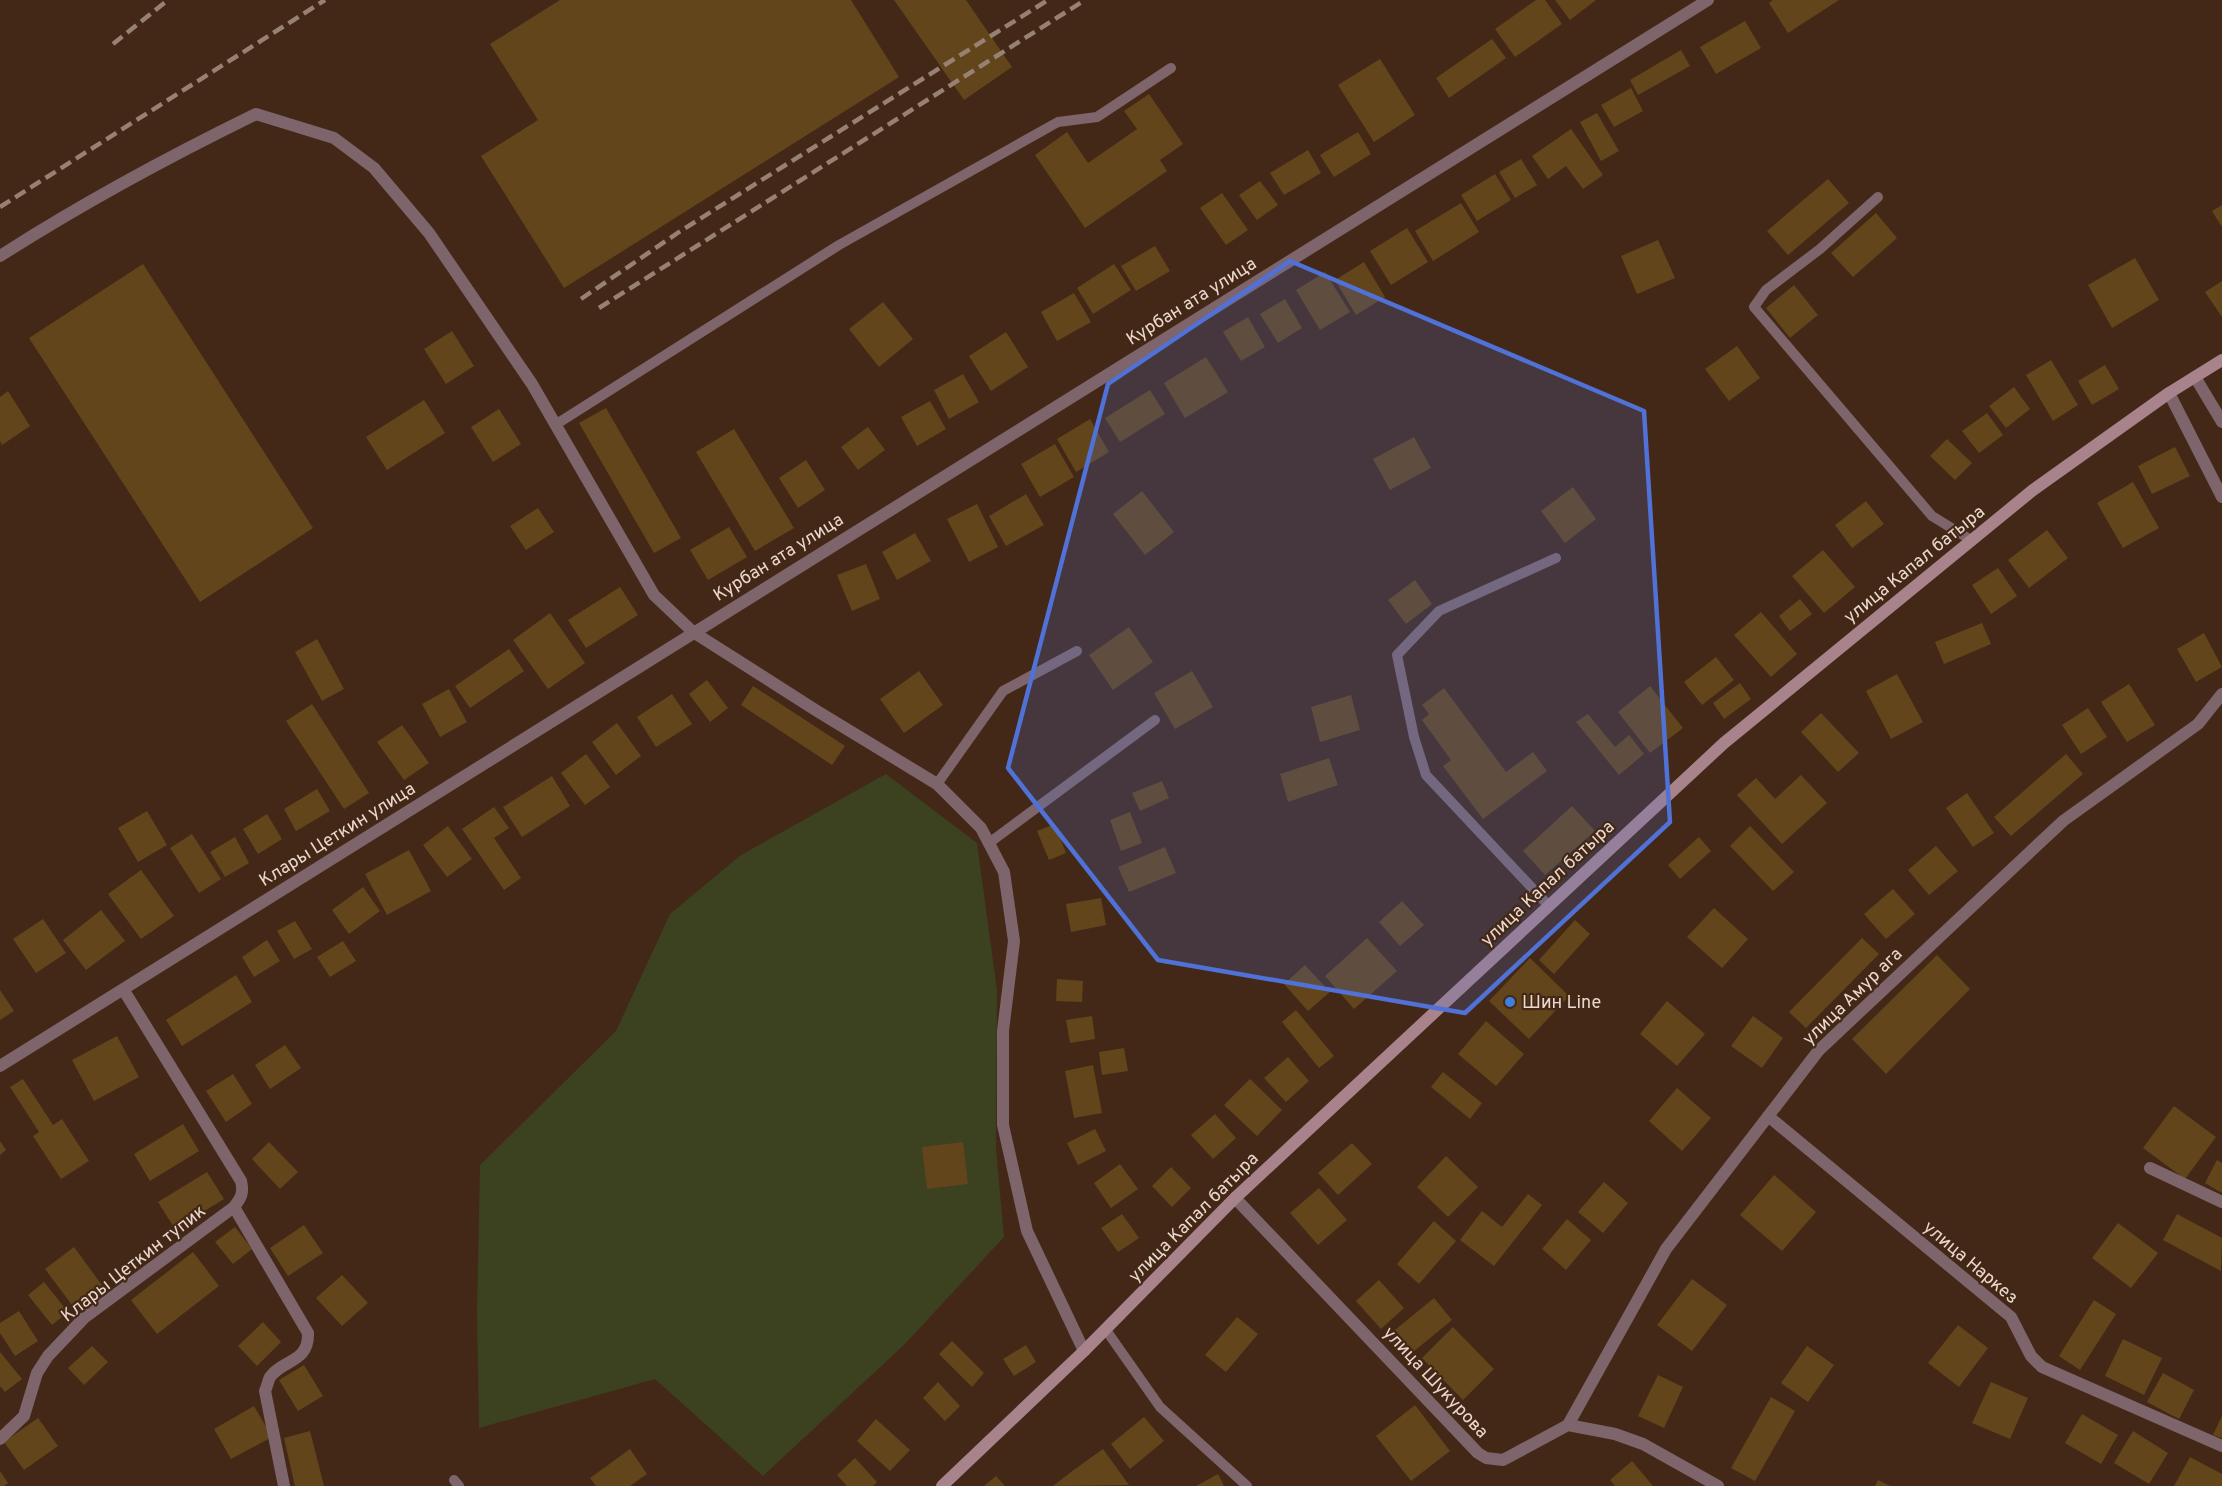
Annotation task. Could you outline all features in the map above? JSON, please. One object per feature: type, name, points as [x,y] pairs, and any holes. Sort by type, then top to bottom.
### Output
[{"type":"main road","name":"улица Капал батыра","points":[[942,1486],[1106,1330],[1235,1198],[1724,743],[2033,490],[2169,393],[2222,360]]},
{"type":"street","name":"Курбан ата улица","points":[[693,632],[1708,0]]},
{"type":"street","points":[[0,256],[60,218],[173,155],[256,114],[334,138],[374,168],[429,233],[532,384],[654,595],[693,632],[937,784],[981,828],[1004,872],[1014,940],[1003,1031],[1003,1125],[1027,1231],[1084,1351]]},
{"type":"street","points":[[2194,377],[2222,422]]},
{"type":"street","points":[[2169,393],[2222,497]]},
{"type":"street","name":"Клары Цеткин улица","points":[[0,1066],[693,632]]},
{"type":"street","name":"улица Амур ага","points":[[1568,1425],[1666,1249],[1819,1050],[2063,821],[2198,724],[2222,694]]},
{"type":"street","name":"Клары Цеткин тупик","points":[[0,1439],[24,1416],[37,1373],[48,1356],[84,1318],[234,1208],[241,1199],[243,1190],[241,1181],[123,989]]},
{"type":"street","name":"улица Наркез","points":[[1768,1116],[2011,1317],[2031,1356],[2042,1367],[2222,1446]]},
{"type":"street","points":[[2150,1168],[2222,1202]]},
{"type":"street","name":"улица Шукурова","points":[[1235,1198],[1478,1453],[1486,1458],[1503,1460],[1568,1425]]},
{"type":"street","name":"Клары Цеткин тупик","points":[[234,1208],[308,1333],[309,1343],[302,1354],[271,1377],[266,1391],[284,1486]]},
{"type":"street","points":[[1568,1425],[1615,1434],[1643,1444],[1718,1486]]},
{"type":"lane","points":[[555,425],[839,245],[1058,122],[1097,117],[1171,69]]},
{"type":"lane","points":[[1878,197],[1820,249],[1766,290],[1754,308],[1932,516],[1971,540]]},
{"type":"lane","points":[[1549,906],[1426,775],[1414,737],[1396,655],[1439,611],[1556,558]]},
{"type":"lane","points":[[937,784],[1003,691],[1077,651]]},
{"type":"lane","points":[[989,843],[1155,720]]},
{"type":"lane","points":[[1106,1330],[1161,1407],[1247,1486]]},
{"type":"highlighted area","points":[[1290,261],[1644,411],[1670,822],[1465,1013],[1158,960],[1008,768],[1108,384]]},
{"type":"green space","points":[[886,774],[977,843],[997,990],[996,1149],[1004,1237],[905,1344],[763,1476],[655,1379],[479,1428],[477,1312],[480,1165],[616,1031],[670,914],[741,855]]},
{"type":"building","points":[[560,0],[851,0],[899,77],[564,288],[481,156],[538,120],[490,44]]},
{"type":"building","points":[[894,0],[966,0],[1012,67],[964,100]]},
{"type":"building","points":[[1536,0],[1545,0],[1562,24],[1515,57],[1495,29]]},
{"type":"building","points":[[1555,0],[1596,0],[1570,20]]},
{"type":"building","points":[[1773,0],[1839,0],[1788,33],[1769,3]]},
{"type":"building","points":[[1745,21],[1761,48],[1716,74],[1700,47]]},
{"type":"building","points":[[1492,39],[1506,58],[1449,98],[1436,78]]},
{"type":"building","points":[[1681,50],[1690,66],[1638,95],[1630,80]]},
{"type":"building","points":[[1380,59],[1415,115],[1374,142],[1338,85]]},
{"type":"building","points":[[1631,88],[1643,111],[1614,127],[1601,105]]},
{"type":"building","points":[[1149,94],[1183,144],[1160,160],[1167,171],[1085,228],[1035,155],[1067,132],[1088,163],[1137,129],[1124,111]]},
{"type":"building","points":[[1597,113],[1619,151],[1601,161],[1580,122]]},
{"type":"building","points":[[1571,129],[1603,175],[1583,189],[1566,166],[1548,179],[1532,156]]},
{"type":"building","points":[[1358,132],[1371,154],[1334,177],[1320,155]]},
{"type":"building","points":[[1308,150],[1321,173],[1284,195],[1270,173]]},
{"type":"building","points":[[1521,159],[1537,185],[1515,198],[1499,172]]},
{"type":"building","points":[[1495,174],[1511,200],[1477,221],[1461,195]]},
{"type":"building","points":[[1828,179],[1849,203],[1788,255],[1767,231]]},
{"type":"building","points":[[1260,181],[1278,205],[1257,220],[1239,195]]},
{"type":"building","points":[[1222,193],[1248,230],[1226,245],[1200,208]]},
{"type":"building","points":[[1461,203],[1479,232],[1433,261],[1415,231]]},
{"type":"building","points":[[2222,205],[2222,227],[2212,211]]},
{"type":"building","points":[[1876,213],[1897,238],[1853,277],[1831,253]]},
{"type":"building","points":[[1407,228],[1428,262],[1391,285],[1370,251]]},
{"type":"building","points":[[1658,240],[1675,278],[1637,294],[1621,256]]},
{"type":"building","points":[[1155,246],[1170,271],[1136,291],[1121,266]]},
{"type":"building","points":[[2135,258],[2159,300],[2112,328],[2088,285]]},
{"type":"building","points":[[1364,262],[1385,297],[1356,315],[1335,280]]},
{"type":"building","points":[[143,264],[313,528],[200,602],[29,338]]},
{"type":"building","points":[[1114,264],[1131,290],[1093,314],[1077,288]]},
{"type":"building","points":[[1325,272],[1350,312],[1320,330],[1296,290]]},
{"type":"building","points":[[2222,281],[2222,317],[2205,292]]},
{"type":"building","points":[[1794,285],[1818,315],[1790,338],[1766,308]]},
{"type":"building","points":[[1074,293],[1091,322],[1057,341],[1041,312]]},
{"type":"building","points":[[1285,299],[1302,328],[1278,343],[1260,314]]},
{"type":"building","points":[[883,302],[913,339],[879,367],[849,329]]},
{"type":"building","points":[[1248,317],[1265,347],[1241,361],[1223,332]]},
{"type":"building","points":[[452,331],[474,366],[446,384],[424,349]]},
{"type":"building","points":[[1006,332],[1028,367],[991,391],[969,356]]},
{"type":"building","points":[[1737,346],[1760,378],[1729,401],[1705,369]]},
{"type":"building","points":[[1206,357],[1228,392],[1185,418],[1164,383]]},
{"type":"building","points":[[2051,360],[2078,405],[2053,421],[2026,375]]},
{"type":"building","points":[[2105,365],[2119,389],[2092,405],[2078,381]]},
{"type":"building","points":[[963,374],[979,402],[949,419],[934,390]]},
{"type":"building","points":[[2014,387],[2030,409],[2006,428],[1989,406]]},
{"type":"building","points":[[1150,390],[1165,414],[1120,442],[1105,418]]},
{"type":"building","points":[[8,391],[30,426],[2,445],[0,441],[0,397]]},
{"type":"building","points":[[424,400],[445,433],[387,470],[366,437]]},
{"type":"building","points":[[930,401],[946,429],[917,446],[901,417]]},
{"type":"building","points":[[606,408],[681,538],[654,553],[579,423]]},
{"type":"building","points":[[499,409],[521,444],[493,462],[471,427]]},
{"type":"building","points":[[1987,413],[2003,435],[1979,453],[1962,431]]},
{"type":"building","points":[[1090,419],[1109,452],[1076,472],[1057,439]]},
{"type":"building","points":[[868,427],[885,450],[858,470],[841,447]]},
{"type":"building","points":[[734,429],[794,528],[755,551],[696,452]]},
{"type":"building","points":[[1414,437],[1431,468],[1390,490],[1373,459]]},
{"type":"building","points":[[1947,439],[1972,463],[1955,480],[1930,456]]},
{"type":"building","points":[[1055,444],[1074,477],[1040,497],[1021,464]]},
{"type":"building","points":[[2175,447],[2190,476],[2152,494],[2138,466]]},
{"type":"building","points":[[806,460],[825,490],[798,508],[779,478]]},
{"type":"building","points":[[2133,482],[2159,528],[2123,548],[2097,503]]},
{"type":"building","points":[[1573,487],[1596,519],[1565,543],[1541,511]]},
{"type":"building","points":[[1142,491],[1174,532],[1145,555],[1113,514]]},
{"type":"building","points":[[1026,494],[1044,525],[1006,546],[989,516]]},
{"type":"building","points":[[1866,501],[1884,524],[1852,548],[1835,525]]},
{"type":"building","points":[[977,504],[998,547],[969,562],[947,519]]},
{"type":"building","points":[[538,508],[554,532],[526,550],[510,526]]},
{"type":"building","points":[[729,527],[747,557],[708,580],[690,550]]},
{"type":"building","points":[[2047,530],[2068,558],[2029,588],[2008,560]]},
{"type":"building","points":[[915,533],[931,561],[897,580],[882,552]]},
{"type":"building","points":[[1823,550],[1855,587],[1824,613],[1792,576]]},
{"type":"building","points":[[866,564],[880,599],[852,611],[837,575]]},
{"type":"building","points":[[1998,568],[2017,596],[1991,614],[1972,585]]},
{"type":"building","points":[[1415,580],[1432,604],[1406,624],[1388,600]]},
{"type":"building","points":[[620,587],[638,615],[586,648],[568,620]]},
{"type":"building","points":[[1800,599],[1812,614],[1790,631],[1779,616]]},
{"type":"building","points":[[1761,612],[1797,654],[1771,677],[1734,635]]},
{"type":"building","points":[[550,613],[585,663],[548,689],[513,640]]},
{"type":"building","points":[[1982,623],[1991,644],[1944,664],[1935,642]]},
{"type":"building","points":[[1129,627],[1153,662],[1113,690],[1089,655]]},
{"type":"building","points":[[2204,633],[2222,667],[2196,682],[2177,649]]},
{"type":"building","points":[[317,639],[344,689],[322,701],[295,652]]},
{"type":"building","points":[[509,649],[524,671],[470,708],[455,686]]},
{"type":"building","points":[[1716,657],[1734,680],[1702,705],[1684,682]]},
{"type":"building","points":[[919,671],[943,705],[904,733],[880,699]]},
{"type":"building","points":[[1192,671],[1213,707],[1175,729],[1154,693]]},
{"type":"building","points":[[1897,674],[1923,722],[1891,739],[1866,691]]},
{"type":"building","points":[[707,680],[728,708],[710,722],[689,694]]},
{"type":"building","points":[[1740,683],[1751,699],[1724,719],[1713,703]]},
{"type":"building","points":[[2129,684],[2155,725],[2127,742],[2101,702]]},
{"type":"building","points":[[753,686],[845,746],[832,765],[741,705]]},
{"type":"building","points":[[1650,686],[1683,728],[1650,753],[1618,712]]},
{"type":"building","points":[[1444,688],[1506,772],[1533,752],[1547,771],[1483,819],[1443,766],[1451,760],[1422,720],[1429,714],[1422,705]]},
{"type":"building","points":[[449,689],[467,722],[440,737],[422,704]]},
{"type":"building","points":[[672,694],[692,724],[656,747],[637,717]]},
{"type":"building","points":[[1351,695],[1360,730],[1320,742],[1311,707]]},
{"type":"building","points":[[312,704],[369,793],[344,809],[286,721]]},
{"type":"building","points":[[2088,708],[2107,737],[2081,754],[2062,725]]},
{"type":"building","points":[[1821,713],[1859,753],[1838,772],[1801,732]]},
{"type":"building","points":[[1588,714],[1615,747],[1629,735],[1644,754],[1619,775],[1576,722]]},
{"type":"building","points":[[617,723],[641,756],[616,775],[592,742]]},
{"type":"building","points":[[402,725],[429,763],[404,780],[377,742]]},
{"type":"building","points":[[586,754],[610,787],[585,805],[561,773]]},
{"type":"building","points":[[2066,754],[2083,774],[2011,836],[1994,817]]},
{"type":"building","points":[[1329,758],[1338,785],[1288,802],[1280,774]]},
{"type":"building","points":[[1801,775],[1827,803],[1782,844],[1737,795],[1756,778],[1775,799]]},
{"type":"building","points":[[552,776],[570,806],[522,837],[503,807]]},
{"type":"building","points":[[1162,781],[1169,798],[1140,811],[1132,793]]},
{"type":"building","points":[[317,789],[330,811],[296,831],[284,809]]},
{"type":"building","points":[[1967,793],[1994,833],[1973,847],[1946,808]]},
{"type":"building","points":[[1572,806],[1595,831],[1545,875],[1523,851]]},
{"type":"building","points":[[494,807],[509,828],[494,838],[521,878],[504,890],[462,829]]},
{"type":"building","points":[[147,811],[167,845],[138,862],[118,828]]},
{"type":"building","points":[[1130,812],[1142,843],[1121,851],[1110,820]]},
{"type":"building","points":[[267,814],[282,839],[258,854],[243,829]]},
{"type":"building","points":[[1055,824],[1066,853],[1049,860],[1037,831]]},
{"type":"building","points":[[448,826],[472,859],[447,877],[423,845]]},
{"type":"building","points":[[1750,826],[1794,872],[1773,891],[1730,846]]},
{"type":"building","points":[[192,834],[221,879],[199,893],[170,848]]},
{"type":"building","points":[[235,837],[249,863],[225,877],[210,852]]},
{"type":"building","points":[[1699,837],[1711,851],[1680,879],[1668,865]]},
{"type":"building","points":[[1936,846],[1958,871],[1929,895],[1908,870]]},
{"type":"building","points":[[1165,847],[1176,873],[1129,892],[1118,867]]},
{"type":"building","points":[[409,850],[431,891],[387,915],[365,874]]},
{"type":"building","points":[[141,870],[174,916],[141,939],[108,894]]},
{"type":"building","points":[[363,887],[380,911],[349,934],[332,910]]},
{"type":"building","points":[[1893,889],[1915,914],[1886,939],[1864,914]]},
{"type":"building","points":[[1101,898],[1106,925],[1071,932],[1066,904]]},
{"type":"building","points":[[1402,901],[1424,925],[1400,946],[1379,922]]},
{"type":"building","points":[[1714,908],[1748,939],[1722,968],[1687,937]]},
{"type":"building","points":[[101,910],[125,941],[86,970],[63,940]]},
{"type":"building","points":[[43,919],[66,953],[36,973],[13,939]]},
{"type":"building","points":[[1575,920],[1590,934],[1554,974],[1539,960]]},
{"type":"building","points":[[295,921],[312,949],[294,959],[277,931]]},
{"type":"building","points":[[1367,938],[1397,971],[1354,1009],[1325,976]]},
{"type":"building","points":[[1862,938],[1879,954],[1806,1028],[1789,1012]]},
{"type":"building","points":[[267,940],[280,961],[254,977],[242,957]]},
{"type":"building","points":[[343,941],[356,961],[330,977],[317,957]]},
{"type":"building","points":[[1937,955],[1970,989],[1886,1074],[1852,1039]]},
{"type":"building","points":[[1530,958],[1569,996],[1529,1039],[1489,1001]]},
{"type":"building","points":[[1305,965],[1330,992],[1308,1011],[1284,984]]},
{"type":"building","points":[[236,975],[252,1002],[182,1046],[166,1020]]},
{"type":"building","points":[[1057,979],[1083,981],[1082,1002],[1056,1001]]},
{"type":"building","points":[[0,990],[14,1011],[0,1020]]},
{"type":"building","points":[[1667,1001],[1705,1034],[1677,1066],[1640,1034]]},
{"type":"building","points":[[1296,1010],[1334,1056],[1319,1068],[1282,1022]]},
{"type":"building","points":[[1092,1016],[1095,1039],[1070,1043],[1066,1020]]},
{"type":"building","points":[[1753,1016],[1783,1038],[1762,1068],[1731,1046]]},
{"type":"building","points":[[1486,1021],[1524,1054],[1496,1086],[1458,1054]]},
{"type":"building","points":[[117,1036],[139,1077],[94,1101],[72,1060]]},
{"type":"building","points":[[285,1045],[301,1068],[270,1089],[255,1065]]},
{"type":"building","points":[[1124,1048],[1128,1071],[1102,1075],[1099,1052]]},
{"type":"building","points":[[1288,1057],[1309,1081],[1286,1102],[1264,1078]]},
{"type":"building","points":[[1093,1065],[1102,1113],[1074,1118],[1065,1071]]},
{"type":"building","points":[[1443,1072],[1482,1103],[1470,1119],[1431,1087]]},
{"type":"building","points":[[233,1074],[252,1104],[226,1122],[206,1091]]},
{"type":"building","points":[[23,1079],[53,1125],[62,1119],[89,1161],[61,1179],[33,1136],[39,1132],[10,1087]]},
{"type":"building","points":[[1250,1079],[1282,1110],[1257,1136],[1224,1105]]},
{"type":"building","points":[[1677,1088],[1711,1118],[1682,1151],[1649,1121]]},
{"type":"building","points":[[2174,1106],[2216,1137],[2185,1179],[2143,1148]]},
{"type":"building","points":[[1215,1114],[1236,1138],[1213,1159],[1191,1135]]},
{"type":"building","points":[[183,1124],[199,1151],[150,1181],[134,1154]]},
{"type":"building","points":[[1095,1129],[1106,1151],[1078,1165],[1067,1143]]},
{"type":"building","points":[[0,1141],[6,1150],[0,1155]]},
{"type":"building","points":[[269,1142],[298,1172],[280,1189],[252,1159]]},
{"type":"building","points":[[963,1142],[968,1184],[927,1189],[922,1147]]},
{"type":"building","points":[[1352,1143],[1372,1164],[1338,1195],[1318,1173]]},
{"type":"building","points":[[1446,1156],[1478,1187],[1448,1217],[1417,1187]]},
{"type":"building","points":[[2217,1160],[2222,1163],[2222,1193],[2205,1183]]},
{"type":"building","points":[[1120,1164],[1138,1189],[1111,1208],[1094,1183]]},
{"type":"building","points":[[1171,1167],[1191,1188],[1172,1207],[1152,1186]]},
{"type":"building","points":[[207,1172],[224,1199],[175,1229],[158,1202]]},
{"type":"building","points":[[1774,1175],[1816,1212],[1782,1251],[1740,1215]]},
{"type":"building","points":[[1604,1182],[1628,1203],[1603,1233],[1578,1212]]},
{"type":"building","points":[[1319,1188],[1347,1220],[1318,1245],[1290,1213]]},
{"type":"building","points":[[1528,1194],[1542,1205],[1494,1266],[1460,1240],[1482,1211],[1502,1227]]},
{"type":"building","points":[[1122,1214],[1139,1238],[1118,1252],[1101,1228]]},
{"type":"building","points":[[2177,1214],[2222,1238],[2221,1271],[2163,1240]]},
{"type":"building","points":[[1567,1219],[1591,1240],[1566,1270],[1542,1249]]},
{"type":"building","points":[[1434,1221],[1456,1241],[1419,1284],[1397,1264]]},
{"type":"building","points":[[2118,1223],[2158,1253],[2131,1288],[2092,1258]]},
{"type":"building","points":[[304,1225],[323,1253],[288,1276],[270,1248]]},
{"type":"building","points":[[235,1227],[252,1249],[233,1264],[215,1242]]},
{"type":"building","points":[[74,1247],[104,1288],[75,1309],[45,1269]]},
{"type":"building","points":[[193,1252],[219,1286],[157,1334],[131,1300]]},
{"type":"building","points":[[342,1275],[368,1303],[342,1326],[316,1298]]},
{"type":"building","points":[[1692,1279],[1727,1305],[1692,1351],[1657,1325]]},
{"type":"building","points":[[1379,1280],[1404,1308],[1381,1329],[1356,1301]]},
{"type":"building","points":[[44,1282],[68,1312],[52,1325],[28,1295]]},
{"type":"building","points":[[1434,1298],[1452,1320],[1413,1352],[1395,1330]]},
{"type":"building","points":[[2094,1300],[2116,1314],[2080,1370],[2059,1356]]},
{"type":"building","points":[[19,1311],[38,1341],[15,1356],[0,1333],[0,1323]]},
{"type":"building","points":[[1237,1317],[1258,1334],[1226,1372],[1205,1355]]},
{"type":"building","points":[[263,1322],[281,1342],[257,1366],[238,1346]]},
{"type":"building","points":[[1958,1325],[1988,1348],[1959,1387],[1928,1363]]},
{"type":"building","points":[[1453,1327],[1494,1369],[1463,1400],[1422,1358]]},
{"type":"building","points":[[2123,1339],[2162,1358],[2144,1395],[2105,1376]]},
{"type":"building","points":[[952,1341],[984,1373],[972,1387],[939,1354]]},
{"type":"building","points":[[1026,1345],[1036,1362],[1014,1376],[1003,1359]]},
{"type":"building","points":[[92,1346],[108,1362],[84,1385],[68,1368]]},
{"type":"building","points":[[1807,1346],[1834,1365],[1808,1402],[1781,1383]]},
{"type":"building","points":[[0,1352],[22,1379],[5,1392],[0,1386]]},
{"type":"building","points":[[304,1365],[323,1396],[298,1411],[279,1380]]},
{"type":"building","points":[[2163,1373],[2194,1390],[2179,1419],[2147,1402]]},
{"type":"building","points":[[1658,1375],[1683,1387],[1664,1428],[1638,1416]]},
{"type":"building","points":[[938,1382],[960,1406],[945,1421],[923,1398]]},
{"type":"building","points":[[1991,1382],[2028,1398],[2010,1439],[1972,1423]]},
{"type":"building","points":[[1771,1397],[1795,1411],[1755,1481],[1731,1468]]},
{"type":"building","points":[[1415,1405],[1450,1451],[1411,1481],[1376,1436]]},
{"type":"building","points":[[254,1406],[272,1437],[231,1459],[214,1429]]},
{"type":"building","points":[[2082,1414],[2118,1435],[2101,1464],[2065,1443]]},
{"type":"building","points":[[2222,1416],[2222,1438],[2213,1435]]},
{"type":"building","points":[[1144,1417],[1164,1441],[1130,1469],[1111,1444]]},
{"type":"building","points":[[38,1418],[58,1446],[24,1470],[4,1442]]},
{"type":"building","points":[[876,1419],[910,1450],[890,1471],[857,1441]]},
{"type":"building","points":[[310,1431],[324,1486],[295,1486],[284,1438]]},
{"type":"building","points":[[2133,1431],[2168,1453],[2149,1484],[2114,1463]]},
{"type":"building","points":[[630,1449],[647,1474],[630,1486],[596,1486],[590,1478]]},
{"type":"building","points":[[1103,1449],[1129,1485],[1053,1486],[1075,1469]]},
{"type":"building","points":[[2190,1457],[2222,1474],[2222,1486],[2174,1486]]},
{"type":"building","points":[[855,1458],[877,1482],[873,1486],[847,1486],[837,1475]]},
{"type":"building","points":[[1632,1461],[1653,1486],[1615,1486],[1610,1480]]},
{"type":"building","points":[[0,1471],[8,1483],[4,1486],[0,1486]]},
{"type":"building","points":[[1218,1474],[1224,1486],[1196,1486]]},
{"type":"building","points":[[996,1476],[1005,1486],[984,1486]]},
{"type":"building","points":[[1878,1480],[1890,1486],[1875,1486]]},
{"type":"railway","points":[[113,44],[168,0]]},
{"type":"railway","points":[[0,207],[325,0]]},
{"type":"railway","points":[[581,299],[679,232],[1048,0]]},
{"type":"railway","points":[[599,308],[1085,0]]},
{"type":"place","name":"Шин Line","points":[[1510,1002]]}]
